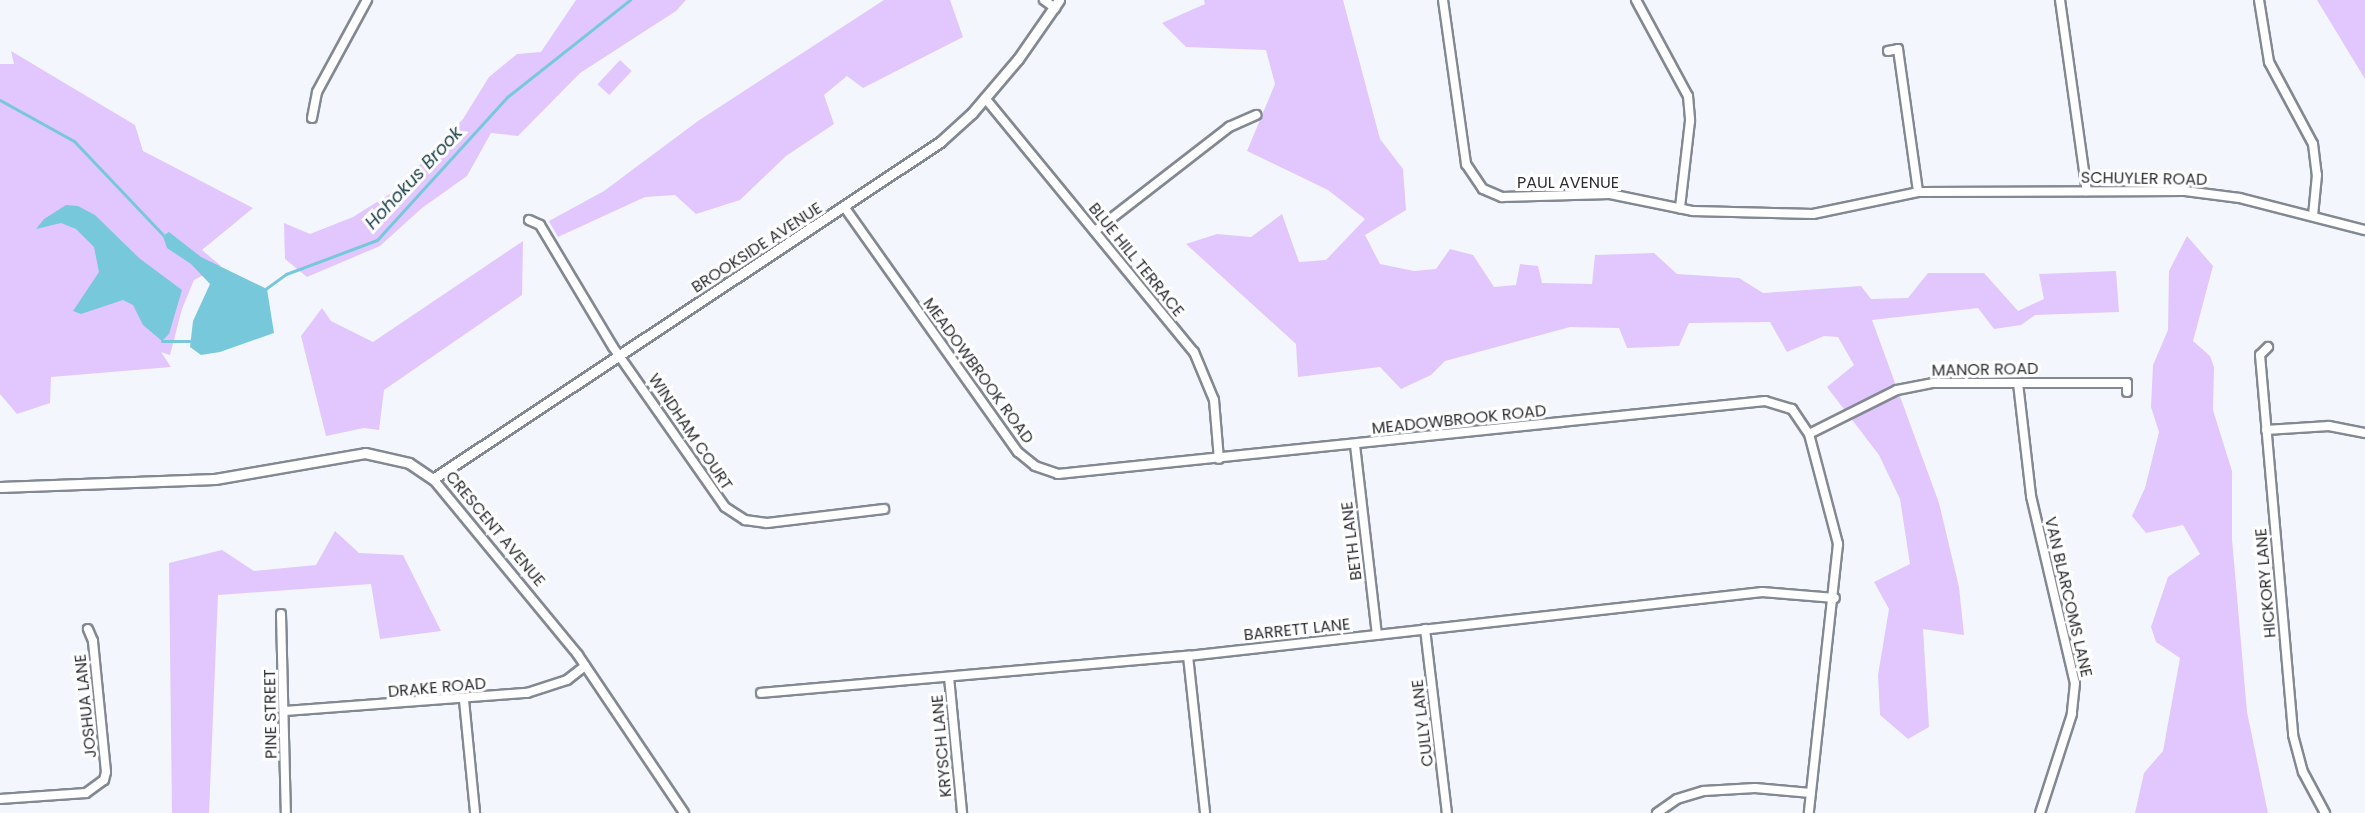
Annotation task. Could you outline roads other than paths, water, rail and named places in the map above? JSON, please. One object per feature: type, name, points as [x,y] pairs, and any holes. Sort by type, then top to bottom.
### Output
[{"type":"street","points":[[312,118],[317,92],[367,0]]},
{"type":"street","points":[[1044,0],[1057,4]]},
{"type":"street","name":"PAUL AVENUE","points":[[1443,0],[1466,164],[1483,189],[1502,197],[1610,195],[1709,213],[1813,214],[1918,192]]},
{"type":"street","points":[[1636,0],[1688,96],[1690,121],[1680,208]]},
{"type":"street","points":[[2060,0],[2087,191]]},
{"type":"street","points":[[2259,0],[2269,62],[2313,144],[2317,175],[2313,216]]},
{"type":"street","name":"BROOKSIDE AVENUE","points":[[433,479],[845,208],[940,142],[985,98],[1038,35],[1057,4]]},
{"type":"street","points":[[1888,51],[1898,49],[1918,192]]},
{"type":"street","name":"BLUE HILL TERRACE","points":[[985,98],[1203,366],[1214,400],[1219,459]]},
{"type":"street","points":[[1095,231],[1229,128],[1256,115]]},
{"type":"street","name":"SCHUYLER ROAD","points":[[1918,192],[2213,193],[2365,230]]},
{"type":"street","name":"MEADOWBROOK ROAD","points":[[845,208],[1025,459],[1047,471],[1072,475],[1765,401],[1792,409],[1809,434],[1838,544],[1835,597],[1809,813]]},
{"type":"street","name":"WINDHAM COURT","points":[[529,220],[540,225],[613,347],[622,355],[717,497],[735,515],[767,523],[884,509]]},
{"type":"street","name":"HICKORY LANE","points":[[2268,347],[2260,355],[2293,735],[2303,772],[2325,813]]},
{"type":"street","name":"VAN BLARCOMS LANE","points":[[2018,383],[2031,496],[2075,683],[2072,714],[2040,813]]},
{"type":"street","name":"MANOR ROAD","points":[[1809,434],[1883,397],[1915,386],[2127,383],[2127,392]]},
{"type":"street","points":[[2266,430],[2320,425],[2365,433]]},
{"type":"street","name":"BETH LANE","points":[[1355,445],[1377,635]]},
{"type":"street","name":"CRESCENT AVENUE","points":[[0,487],[215,479],[365,453],[394,457],[433,479],[585,666],[684,813]]},
{"type":"street","name":"BARRETT LANE","points":[[761,693],[1188,656],[1762,592],[1835,597]]},
{"type":"street","name":"PINE STREET","points":[[282,614],[286,813]]},
{"type":"street","name":"JOSHUA LANE","points":[[0,799],[86,793],[104,780],[106,772],[93,641],[88,629]]},
{"type":"street","name":"CULLY LANE","points":[[1425,629],[1447,813]]},
{"type":"street","points":[[1188,656],[1205,813]]},
{"type":"street","name":"DRAKE ROAD","points":[[285,711],[464,700],[546,688],[585,666]]},
{"type":"street","name":"KRYSCH LANE","points":[[949,677],[962,813]]},
{"type":"street","points":[[464,700],[475,813]]},
{"type":"street","points":[[1657,813],[1677,799],[1704,791],[1755,788],[1811,793]]},
{"type":"water","points":[[66,205],[78,206],[95,215],[139,258],[182,290],[169,334],[162,341],[143,325],[133,305],[123,300],[81,314],[73,311],[99,272],[94,247],[76,229],[61,223],[36,229],[44,219]]},
{"type":"water","points":[[169,232],[201,257],[267,289],[274,333],[220,352],[201,355],[190,347],[193,321],[210,284],[191,264],[167,248],[163,236]]},
{"type":"waterway","name":"Hohokus Brook","points":[[264,290],[286,274],[377,240],[507,97],[630,0]]},
{"type":"waterway","name":"Hohokus Brook","points":[[0,100],[74,141],[165,237]]},
{"type":"waterway","points":[[162,341],[190,341]]}]
